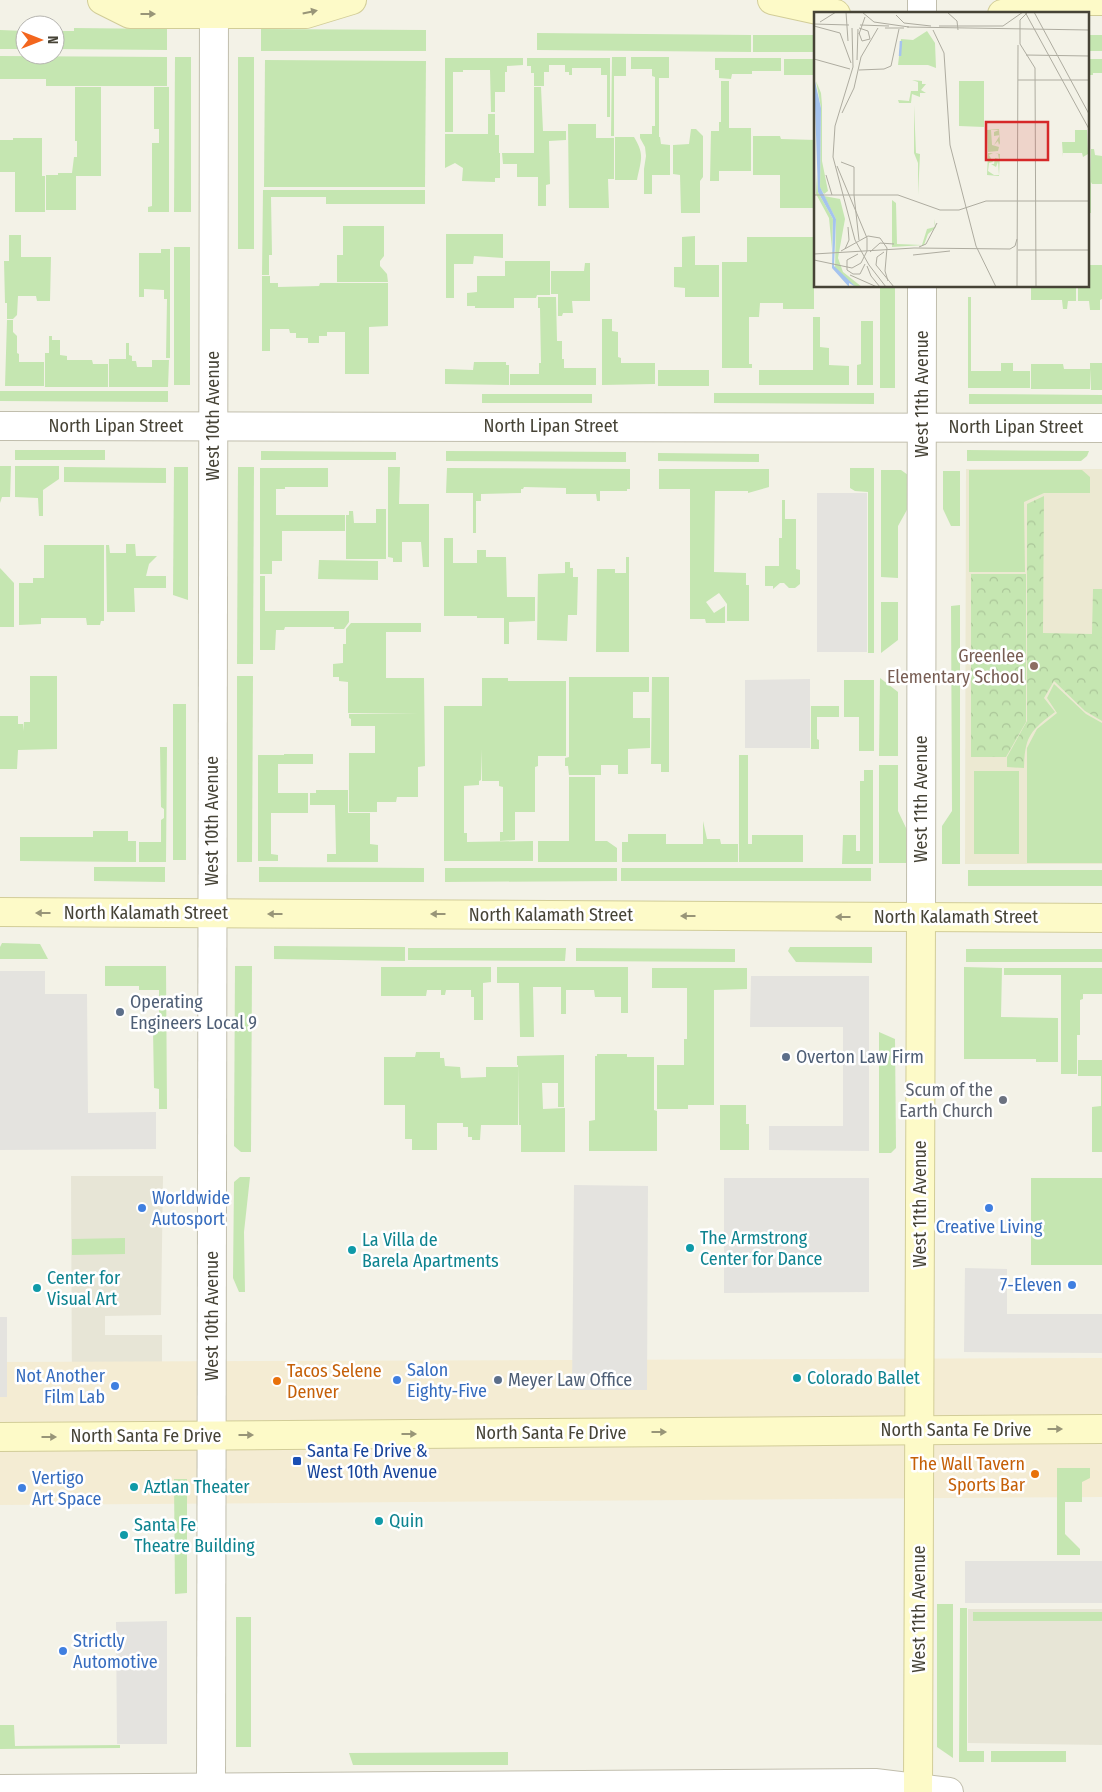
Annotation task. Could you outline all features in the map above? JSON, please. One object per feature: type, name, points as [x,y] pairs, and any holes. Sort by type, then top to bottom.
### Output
[{"type":"main road","points":[[102,0],[130,14],[214,7],[306,14],[352,0]]},
{"type":"main road","points":[[772,0],[827,12]]},
{"type":"main road","points":[[1011,12],[1067,0],[1102,1]]},
{"type":"main road","name":"North Kalamath Street","points":[[0,912],[1102,918]]},
{"type":"main road","name":"West 11th Avenue","points":[[918,1790],[921,917]]},
{"type":"main road","name":"North Santa Fe Drive","points":[[0,1437],[1102,1428]]},
{"type":"street","name":"West 10th Avenue","points":[[210,1790],[214,7]]},
{"type":"street","name":"West 11th Avenue","points":[[921,917],[922,288]]},
{"type":"street","name":"North Lipan Street","points":[[0,426],[1102,428]]},
{"type":"street","points":[[0,1789],[210,1790],[875,1783],[918,1790],[949,1792]]},
{"type":"shaded area","name":"Greenlee Elementary School","points":[[966,469],[1102,469],[1102,864],[965,864]]},
{"type":"shaded area","points":[[817,493],[867,493],[867,652],[817,652]]},
{"type":"shaded area","points":[[810,679],[810,748],[745,748],[745,680]]},
{"type":"shaded area","points":[[0,971],[45,971],[45,994],[87,994],[88,1113],[156,1112],[156,1149],[0,1150]]},
{"type":"shaded area","points":[[751,976],[869,976],[869,1151],[769,1150],[769,1126],[843,1126],[843,1027],[750,1027]]},
{"type":"shaded area","points":[[71,1176],[163,1176],[161,1315],[105,1316],[105,1335],[162,1335],[162,1396],[72,1396]]},
{"type":"shaded area","points":[[724,1178],[869,1178],[869,1292],[724,1293]]},
{"type":"shaded area","points":[[574,1185],[648,1186],[647,1390],[572,1390]]},
{"type":"shaded area","points":[[965,1268],[1007,1269],[1007,1314],[1102,1314],[1102,1353],[964,1352]]},
{"type":"shaded area","points":[[0,1317],[7,1317],[7,1397],[0,1397]]},
{"type":"shaded area","points":[[1102,1358],[1102,1497],[0,1505],[0,1362]]},
{"type":"shaded area","points":[[965,1561],[1102,1561],[1102,1603],[965,1603]]},
{"type":"shaded area","points":[[968,1609],[1102,1609],[1102,1745],[968,1743]]},
{"type":"shaded area","points":[[167,1621],[167,1744],[117,1744],[116,1622]]},
{"type":"green space","points":[[74,28],[167,29],[167,50],[65,49],[65,31],[74,31]]},
{"type":"green space","points":[[261,29],[426,30],[426,51],[261,51]]},
{"type":"green space","points":[[0,30],[15,31],[15,49],[0,49]]},
{"type":"green space","points":[[537,33],[751,35],[751,52],[537,50]]},
{"type":"green space","points":[[753,35],[814,35],[814,52],[753,52]]},
{"type":"green space","points":[[1090,35],[1102,35],[1102,51],[1090,51]]},
{"type":"green space","points":[[0,56],[15,56],[15,65],[65,65],[65,56],[167,57],[167,86],[46,86],[46,79],[0,79]]},
{"type":"green space","points":[[175,57],[191,57],[191,212],[174,212]]},
{"type":"green space","points":[[238,57],[254,57],[254,249],[238,249]]},
{"type":"green space","points":[[612,57],[626,57],[626,76],[614,76],[614,136],[611,136]]},
{"type":"green space","points":[[631,57],[669,57],[669,78],[659,78],[659,137],[661,144],[670,145],[670,175],[652,175],[652,194],[644,194],[646,156],[640,134],[652,134],[652,126],[655,126],[655,77],[652,76],[652,69],[631,69]]},
{"type":"green space","points":[[445,58],[523,58],[523,65],[507,66],[507,72],[505,72],[505,92],[495,92],[495,112],[491,112],[490,70],[453,72],[453,132],[445,132]]},
{"type":"green space","points":[[527,58],[610,58],[610,117],[607,117],[607,75],[601,75],[601,68],[572,68],[572,75],[569,75],[569,72],[565,72],[565,65],[549,65],[549,72],[544,72],[544,86],[534,86],[534,73],[531,73],[531,66],[527,66]]},
{"type":"green space","points":[[715,58],[781,58],[781,71],[752,71],[752,74],[732,74],[731,79],[719,78],[719,70],[715,70]]},
{"type":"green space","points":[[784,59],[814,59],[814,138],[813,75],[784,75]]},
{"type":"green space","points":[[1090,59],[1102,59],[1102,73],[1093,73],[1093,75],[1090,75]]},
{"type":"green space","points":[[265,60],[426,61],[425,187],[264,187]]},
{"type":"green space","points":[[721,81],[729,81],[729,128],[751,128],[751,171],[719,171],[719,181],[710,181],[711,131],[719,131],[719,122],[721,122]]},
{"type":"green space","points":[[75,87],[101,87],[101,176],[76,176],[76,210],[46,210],[46,175],[72,173],[74,157],[77,157],[77,141],[75,141]]},
{"type":"green space","points":[[154,87],[169,87],[169,212],[148,212],[148,207],[152,206],[152,143],[159,143],[159,129],[154,129]]},
{"type":"green space","points":[[534,87],[541,87],[543,131],[566,131],[566,140],[549,141],[550,184],[546,185],[546,206],[538,206],[538,177],[517,177],[517,164],[503,164],[502,153],[534,153]]},
{"type":"green space","points":[[488,114],[495,114],[495,135],[499,135],[500,178],[495,178],[495,182],[462,181],[463,168],[455,163],[445,168],[445,134],[488,134]]},
{"type":"green space","points":[[568,124],[596,124],[596,138],[614,138],[614,179],[608,179],[609,208],[569,208]]},
{"type":"green space","points":[[691,129],[696,129],[703,136],[703,177],[700,181],[700,213],[681,213],[680,175],[673,174],[673,145],[689,144]]},
{"type":"green space","points":[[753,136],[780,136],[781,139],[814,140],[814,208],[780,208],[780,175],[753,175]]},
{"type":"green space","points":[[615,137],[634,137],[640,148],[641,162],[637,180],[615,180]]},
{"type":"green space","points":[[13,138],[42,138],[42,176],[45,176],[45,212],[15,212],[15,172],[0,172],[0,140],[13,140]]},
{"type":"green space","points":[[1091,149],[1094,149],[1095,155],[1102,156],[1102,184],[1092,184],[1091,182],[1091,213],[1090,182]]},
{"type":"green space","points":[[263,190],[425,190],[425,204],[326,204],[326,197],[271,197],[272,255],[269,255],[269,275],[262,275]]},
{"type":"green space","points":[[343,226],[384,226],[384,256],[380,261],[380,266],[387,274],[388,282],[337,282],[337,255],[343,255]]},
{"type":"green space","points":[[446,234],[503,234],[503,258],[474,256],[473,264],[454,264],[454,298],[446,298]]},
{"type":"green space","points":[[9,235],[21,235],[21,257],[51,257],[50,301],[37,301],[36,296],[18,296],[17,315],[13,319],[7,319],[7,303],[5,303],[4,261],[9,261]]},
{"type":"green space","points":[[695,236],[695,265],[719,265],[719,297],[685,297],[685,288],[674,287],[674,267],[682,267],[682,237]]},
{"type":"green space","points":[[747,237],[814,237],[814,309],[783,309],[783,303],[760,303],[759,317],[749,317],[749,364],[752,364],[752,368],[722,368],[722,262],[747,262]]},
{"type":"green space","points":[[174,247],[190,247],[190,385],[174,385]]},
{"type":"green space","points":[[161,249],[170,249],[170,358],[166,358],[167,299],[164,299],[164,290],[144,289],[144,297],[139,297],[139,253],[161,253]]},
{"type":"green space","points":[[505,261],[550,261],[550,295],[537,295],[536,298],[514,298],[514,308],[475,308],[475,306],[467,306],[467,293],[477,292],[477,276],[505,276]]},
{"type":"green space","points":[[585,263],[590,263],[590,301],[572,301],[573,313],[563,313],[562,316],[558,316],[558,294],[551,294],[551,271],[584,271]]},
{"type":"green space","points":[[1090,265],[1102,265],[1102,299],[1100,300],[1100,310],[1090,310],[1089,301],[1078,301],[1078,288],[1090,288]]},
{"type":"green space","points":[[262,276],[270,276],[270,283],[278,283],[278,287],[319,286],[320,283],[388,283],[388,326],[369,327],[369,374],[345,374],[345,332],[327,332],[327,336],[319,336],[319,343],[308,343],[308,338],[296,338],[296,333],[290,333],[289,329],[270,329],[270,351],[262,351]]},
{"type":"green space","points":[[880,288],[895,288],[895,388],[880,388]]},
{"type":"green space","points":[[1031,288],[1076,288],[1076,301],[1068,301],[1067,309],[1063,309],[1062,300],[1031,300]]},
{"type":"green space","points":[[538,297],[556,297],[557,341],[562,341],[564,368],[596,368],[596,385],[510,385],[510,374],[539,374],[539,363],[541,363]]},
{"type":"green space","points":[[968,297],[971,297],[971,371],[1001,371],[1001,363],[1013,363],[1013,371],[1030,371],[1030,388],[968,388]]},
{"type":"green space","points":[[813,317],[820,317],[820,347],[829,348],[829,365],[849,366],[849,385],[759,385],[759,370],[813,370]]},
{"type":"green space","points":[[602,319],[612,319],[612,331],[618,332],[618,357],[621,358],[621,363],[655,363],[655,384],[602,385]]},
{"type":"green space","points":[[7,320],[13,320],[13,332],[17,336],[19,362],[44,362],[44,386],[5,386]]},
{"type":"green space","points":[[861,321],[873,321],[873,385],[857,385],[857,365],[861,364]]},
{"type":"green space","points":[[49,336],[52,336],[52,340],[60,340],[60,355],[67,356],[67,360],[92,360],[93,364],[108,364],[108,387],[45,387],[45,353],[49,353]]},
{"type":"green space","points":[[126,343],[129,343],[129,355],[132,356],[132,361],[136,361],[137,367],[152,367],[152,360],[169,360],[168,387],[109,387],[109,359],[126,359]]},
{"type":"green space","points":[[474,362],[506,362],[506,365],[509,365],[509,385],[445,384],[445,369],[473,370]]},
{"type":"green space","points":[[1090,363],[1102,363],[1102,390],[1091,390],[1091,369],[1090,389],[1031,389],[1031,364],[1063,364],[1064,369],[1090,369]]},
{"type":"green space","points":[[658,370],[709,370],[709,386],[658,386]]},
{"type":"green space","points":[[0,391],[168,391],[168,402],[0,401]]},
{"type":"green space","points":[[714,393],[874,393],[874,404],[714,403]]},
{"type":"green space","points":[[482,394],[592,394],[592,403],[482,403]]},
{"type":"green space","points":[[969,394],[1102,395],[1102,404],[969,404]]},
{"type":"green space","points":[[15,450],[105,450],[105,460],[15,460]]},
{"type":"green space","points":[[967,450],[1089,451],[1087,456],[1081,461],[967,461]]},
{"type":"green space","points":[[261,451],[396,452],[396,460],[261,460]]},
{"type":"green space","points":[[446,451],[626,452],[626,462],[446,461]]},
{"type":"green space","points":[[658,453],[759,454],[759,462],[658,461]]},
{"type":"green space","points":[[0,466],[11,466],[10,497],[2,497],[0,503]]},
{"type":"green space","points":[[15,466],[59,466],[59,479],[43,490],[43,516],[39,516],[38,498],[15,497]]},
{"type":"green space","points":[[64,467],[166,468],[166,483],[64,482]]},
{"type":"green space","points":[[174,467],[188,467],[188,600],[173,595]]},
{"type":"green space","points":[[238,467],[254,467],[253,664],[237,664]]},
{"type":"green space","points":[[388,467],[400,467],[399,504],[429,504],[429,567],[423,567],[421,542],[402,542],[402,562],[393,562],[393,558],[388,557]]},
{"type":"green space","points":[[260,468],[328,468],[328,487],[285,487],[285,489],[276,489],[276,515],[345,515],[345,531],[282,531],[282,561],[272,561],[272,574],[260,574]]},
{"type":"green space","points":[[447,468],[630,469],[630,489],[627,489],[627,491],[600,491],[600,501],[597,501],[596,494],[566,494],[566,488],[524,487],[521,489],[521,493],[481,494],[481,501],[476,501],[476,533],[473,533],[473,493],[446,493]]},
{"type":"green space","points":[[850,468],[874,468],[874,653],[868,653],[868,492],[855,491],[850,488]]},
{"type":"green space","points":[[659,469],[769,469],[769,487],[748,493],[748,491],[715,491],[714,572],[746,573],[746,585],[749,585],[749,621],[727,621],[727,604],[719,593],[706,602],[714,613],[725,606],[725,623],[706,623],[705,619],[690,619],[690,489],[659,489]]},
{"type":"green space","points":[[881,470],[901,470],[908,475],[908,508],[898,526],[898,578],[881,577]]},
{"type":"green space","points":[[969,470],[1082,470],[1090,477],[1090,493],[1044,493],[1024,502],[1025,572],[969,572]]},
{"type":"green space","points":[[943,471],[960,471],[960,526],[951,526],[943,509]]},
{"type":"green space","points":[[1044,496],[1043,633],[1092,634],[1093,589],[1102,589],[1102,721],[1085,711],[1054,681],[1044,698],[1055,712],[1030,735],[1026,748],[1024,768],[1007,767],[1007,757],[1027,721],[1027,504]]},
{"type":"green space","points":[[782,500],[785,500],[785,519],[796,519],[796,569],[800,570],[800,584],[795,588],[789,588],[784,583],[780,583],[773,589],[773,586],[765,586],[765,566],[779,566],[779,538],[782,538]]},
{"type":"green space","points":[[376,509],[386,509],[386,559],[346,559],[346,515],[349,515],[349,511],[353,511],[354,523],[376,523]]},
{"type":"green space","points":[[444,538],[453,538],[453,563],[477,563],[477,550],[486,550],[486,557],[506,557],[507,597],[535,597],[535,621],[509,622],[509,644],[504,644],[504,618],[444,616]]},
{"type":"green space","points":[[126,544],[135,544],[136,556],[157,556],[149,564],[146,576],[166,576],[166,588],[134,588],[135,612],[107,612],[106,545],[109,545],[110,553],[126,553]]},
{"type":"green space","points":[[44,545],[104,545],[104,621],[101,621],[100,625],[87,625],[86,618],[41,618],[41,624],[19,625],[19,583],[33,583],[33,578],[44,578]]},
{"type":"green space","points":[[626,557],[629,557],[629,652],[596,652],[597,569],[615,569],[615,573],[626,573]]},
{"type":"green space","points":[[319,560],[378,561],[378,580],[318,579]]},
{"type":"green space","points":[[565,562],[570,562],[570,568],[573,568],[573,577],[578,577],[577,615],[568,615],[567,641],[537,640],[538,574],[565,573]]},
{"type":"green space","points":[[0,568],[14,583],[14,627],[0,627]]},
{"type":"green space","points":[[971,574],[1026,574],[1026,722],[1006,757],[971,757]]},
{"type":"green space","points":[[260,576],[265,576],[265,611],[349,611],[349,622],[344,629],[334,629],[334,627],[285,627],[284,630],[276,630],[275,650],[260,650]]},
{"type":"green space","points":[[881,602],[898,602],[898,640],[881,653]]},
{"type":"green space","points":[[960,605],[960,864],[942,864],[942,826],[952,811],[951,606]]},
{"type":"green space","points":[[351,623],[421,623],[421,632],[386,632],[386,678],[424,678],[425,766],[418,767],[418,797],[397,797],[396,802],[377,802],[377,812],[349,812],[349,753],[375,753],[375,726],[351,726],[349,714],[418,714],[348,713],[348,682],[339,681],[339,677],[333,677],[333,664],[343,663],[343,644],[346,644],[346,629]]},
{"type":"green space","points":[[30,676],[57,676],[57,749],[18,750],[17,769],[0,769],[0,716],[18,716],[18,724],[23,724],[23,731],[24,722],[30,722]]},
{"type":"green space","points":[[237,676],[253,676],[252,862],[237,862]]},
{"type":"green space","points":[[569,677],[649,677],[649,692],[633,692],[633,718],[650,718],[650,748],[628,749],[628,774],[618,774],[618,765],[601,765],[601,775],[569,775],[568,766],[565,766],[565,758],[569,757]]},
{"type":"green space","points":[[652,677],[669,677],[669,772],[661,772],[661,764],[651,764]]},
{"type":"green space","points":[[482,678],[508,678],[508,681],[566,681],[566,756],[538,756],[538,766],[535,767],[535,812],[515,812],[515,840],[500,841],[500,832],[503,832],[503,787],[499,786],[499,781],[482,781],[482,749],[481,780],[479,785],[464,786],[464,833],[467,833],[467,842],[533,841],[533,861],[444,861],[444,706],[482,706]]},
{"type":"green space","points":[[880,678],[898,692],[898,756],[879,756]]},
{"type":"green space","points":[[844,680],[874,680],[874,751],[859,751],[859,717],[844,717]]},
{"type":"green space","points":[[1054,684],[1086,714],[1102,723],[1102,863],[1027,863],[1027,748],[1037,729],[1057,713],[1047,698]]},
{"type":"green space","points":[[173,704],[186,704],[186,860],[173,860]]},
{"type":"green space","points":[[811,706],[839,706],[839,717],[817,717],[819,749],[811,749]]},
{"type":"green space","points":[[160,747],[167,747],[166,862],[139,862],[139,842],[161,842],[161,820],[164,818],[164,809],[161,807]]},
{"type":"green space","points":[[313,754],[313,764],[278,764],[278,793],[308,793],[308,813],[271,813],[271,854],[278,855],[278,861],[258,861],[258,755]]},
{"type":"green space","points":[[739,755],[748,755],[748,844],[752,844],[752,835],[803,835],[803,862],[739,862]]},
{"type":"green space","points":[[879,765],[898,765],[898,811],[907,830],[907,863],[879,863]]},
{"type":"green space","points":[[864,770],[873,770],[873,864],[842,864],[843,835],[856,835],[856,851],[860,851],[860,781],[864,781]]},
{"type":"green space","points":[[974,771],[1019,771],[1019,854],[974,854]]},
{"type":"green space","points":[[569,777],[595,777],[595,841],[607,841],[617,848],[617,862],[538,862],[538,841],[569,841]]},
{"type":"green space","points":[[316,790],[348,790],[348,813],[370,813],[370,844],[378,845],[378,862],[327,862],[327,854],[336,854],[335,805],[310,805],[310,793],[316,793]]},
{"type":"green space","points":[[703,821],[707,839],[720,839],[721,844],[738,844],[738,862],[622,862],[622,842],[628,842],[628,834],[666,834],[666,844],[703,844]]},
{"type":"green space","points":[[93,831],[128,831],[128,841],[136,841],[136,862],[20,861],[20,837],[93,837]]},
{"type":"green space","points":[[94,867],[165,867],[165,882],[94,881]]},
{"type":"green space","points":[[259,867],[424,868],[424,882],[259,882]]},
{"type":"green space","points":[[445,868],[617,868],[617,881],[445,882]]},
{"type":"green space","points":[[621,868],[871,868],[871,881],[621,881]]},
{"type":"green space","points":[[968,870],[1102,870],[1102,886],[968,886]]},
{"type":"green space","points":[[2,943],[40,944],[48,959],[0,959]]},
{"type":"green space","points":[[274,946],[405,947],[405,961],[274,959]]},
{"type":"green space","points":[[790,947],[872,947],[872,963],[796,962],[788,951]]},
{"type":"green space","points":[[408,948],[566,948],[565,961],[408,960]]},
{"type":"green space","points":[[576,948],[735,949],[735,962],[576,961]]},
{"type":"green space","points":[[966,949],[1102,949],[1102,962],[966,962]]},
{"type":"green space","points":[[105,966],[166,966],[167,1109],[159,1109],[159,1089],[154,1088],[153,1029],[159,1029],[159,990],[139,990],[139,986],[105,986]]},
{"type":"green space","points":[[235,966],[252,966],[251,1152],[241,1152],[234,1146]]},
{"type":"green space","points":[[381,967],[491,967],[491,982],[483,983],[483,1020],[474,1020],[474,997],[471,997],[471,990],[446,990],[445,995],[441,995],[441,990],[427,990],[426,996],[381,996]]},
{"type":"green space","points":[[497,967],[628,967],[628,1013],[621,1013],[621,997],[595,997],[594,990],[566,990],[566,1014],[561,1014],[561,987],[533,987],[534,1037],[520,1037],[519,983],[497,983]]},
{"type":"green space","points":[[964,967],[1002,968],[1001,1017],[1058,1018],[1058,1062],[1036,1062],[1036,1059],[964,1059]]},
{"type":"green space","points":[[652,968],[747,968],[747,989],[714,990],[714,1105],[688,1105],[688,1109],[657,1109],[657,1065],[684,1065],[684,1039],[687,1039],[687,988],[652,988]]},
{"type":"green space","points":[[1004,968],[1102,968],[1102,994],[1083,994],[1083,999],[1080,1000],[1080,1035],[1077,1035],[1077,1074],[1061,1074],[1061,975],[1004,975]]},
{"type":"green space","points":[[879,1032],[895,1039],[896,1148],[891,1153],[879,1153]]},
{"type":"green space","points":[[416,1052],[440,1052],[440,1058],[444,1058],[445,1066],[460,1067],[461,1078],[486,1077],[486,1067],[518,1067],[518,1125],[481,1125],[480,1140],[472,1140],[472,1137],[468,1137],[468,1127],[463,1127],[463,1123],[437,1123],[437,1150],[412,1150],[412,1139],[405,1139],[405,1105],[384,1105],[384,1057],[415,1057]]},
{"type":"green space","points":[[597,1054],[627,1054],[627,1057],[654,1057],[654,1110],[657,1111],[657,1151],[589,1151],[589,1121],[595,1120],[595,1056]]},
{"type":"green space","points":[[564,1055],[564,1107],[558,1107],[558,1083],[542,1083],[543,1109],[565,1108],[565,1152],[521,1152],[517,1056]]},
{"type":"green space","points":[[1078,1060],[1102,1060],[1102,1152],[1092,1152],[1092,1107],[1101,1106],[1101,1076],[1078,1076]]},
{"type":"green space","points":[[720,1105],[746,1105],[746,1124],[749,1124],[749,1150],[720,1150]]},
{"type":"green space","points":[[240,1177],[250,1177],[244,1232],[245,1292],[239,1292],[233,1278],[234,1182]]},
{"type":"green space","points":[[1031,1178],[1102,1178],[1102,1265],[1031,1265]]},
{"type":"green space","points":[[125,1238],[125,1254],[72,1255],[72,1239]]},
{"type":"green space","points":[[1057,1468],[1090,1468],[1090,1478],[1082,1482],[1082,1502],[1065,1502],[1065,1534],[1080,1549],[1080,1555],[1057,1555]]},
{"type":"green space","points":[[174,1479],[187,1479],[187,1593],[175,1594]]},
{"type":"green space","points":[[937,1604],[953,1604],[953,1758],[937,1747]]},
{"type":"green space","points":[[960,1608],[967,1608],[967,1751],[984,1751],[984,1762],[959,1762]]},
{"type":"green space","points":[[973,1612],[1102,1612],[1102,1621],[973,1621]]},
{"type":"green space","points":[[236,1617],[251,1617],[251,1747],[236,1747]]},
{"type":"green space","points":[[0,1725],[14,1725],[15,1746],[120,1745],[120,1748],[0,1749]]},
{"type":"green space","points":[[991,1751],[1066,1751],[1066,1762],[991,1762]]},
{"type":"green space","points":[[508,1752],[508,1765],[353,1765],[349,1753]]},
{"type":"place","name":"Greenlee Elementary School","points":[[1034,666]]},
{"type":"place","name":"Operating Engineers Local 9","points":[[120,1012]]},
{"type":"place","name":"Overton Law Firm","points":[[786,1057]]},
{"type":"place","name":"Scum of the Earth Church","points":[[1003,1100]]},
{"type":"place","name":"Worldwide Autosport","points":[[142,1208]]},
{"type":"place","name":"Creative Living","points":[[989,1208]]},
{"type":"place","name":"The Armstrong Center for Dance","points":[[690,1248]]},
{"type":"place","name":"La Villa de Barela Apartments","points":[[352,1250]]},
{"type":"place","name":"7-Eleven","points":[[1072,1285]]},
{"type":"place","name":"Center for Visual Art","points":[[37,1288]]},
{"type":"place","name":"Colorado Ballet","points":[[797,1378]]},
{"type":"place","name":"Salon Eighty-Five","points":[[397,1380]]},
{"type":"place","name":"Meyer Law Office","points":[[498,1380]]},
{"type":"place","name":"Tacos Selene Denver","points":[[277,1381]]},
{"type":"place","name":"Not Another Film Lab","points":[[115,1386]]},
{"type":"place","name":"Santa Fe Drive & West 10th Avenue","points":[[297,1461]]},
{"type":"place","name":"The Wall Tavern Sports Bar","points":[[1035,1474]]},
{"type":"place","name":"Aztlan Theater","points":[[134,1487]]},
{"type":"place","name":"Vertigo Art Space","points":[[22,1488]]},
{"type":"place","name":"Quin","points":[[379,1521]]},
{"type":"place","name":"Santa Fe Theatre Building","points":[[124,1535]]},
{"type":"place","name":"Strictly Automotive","points":[[63,1651]]}]
